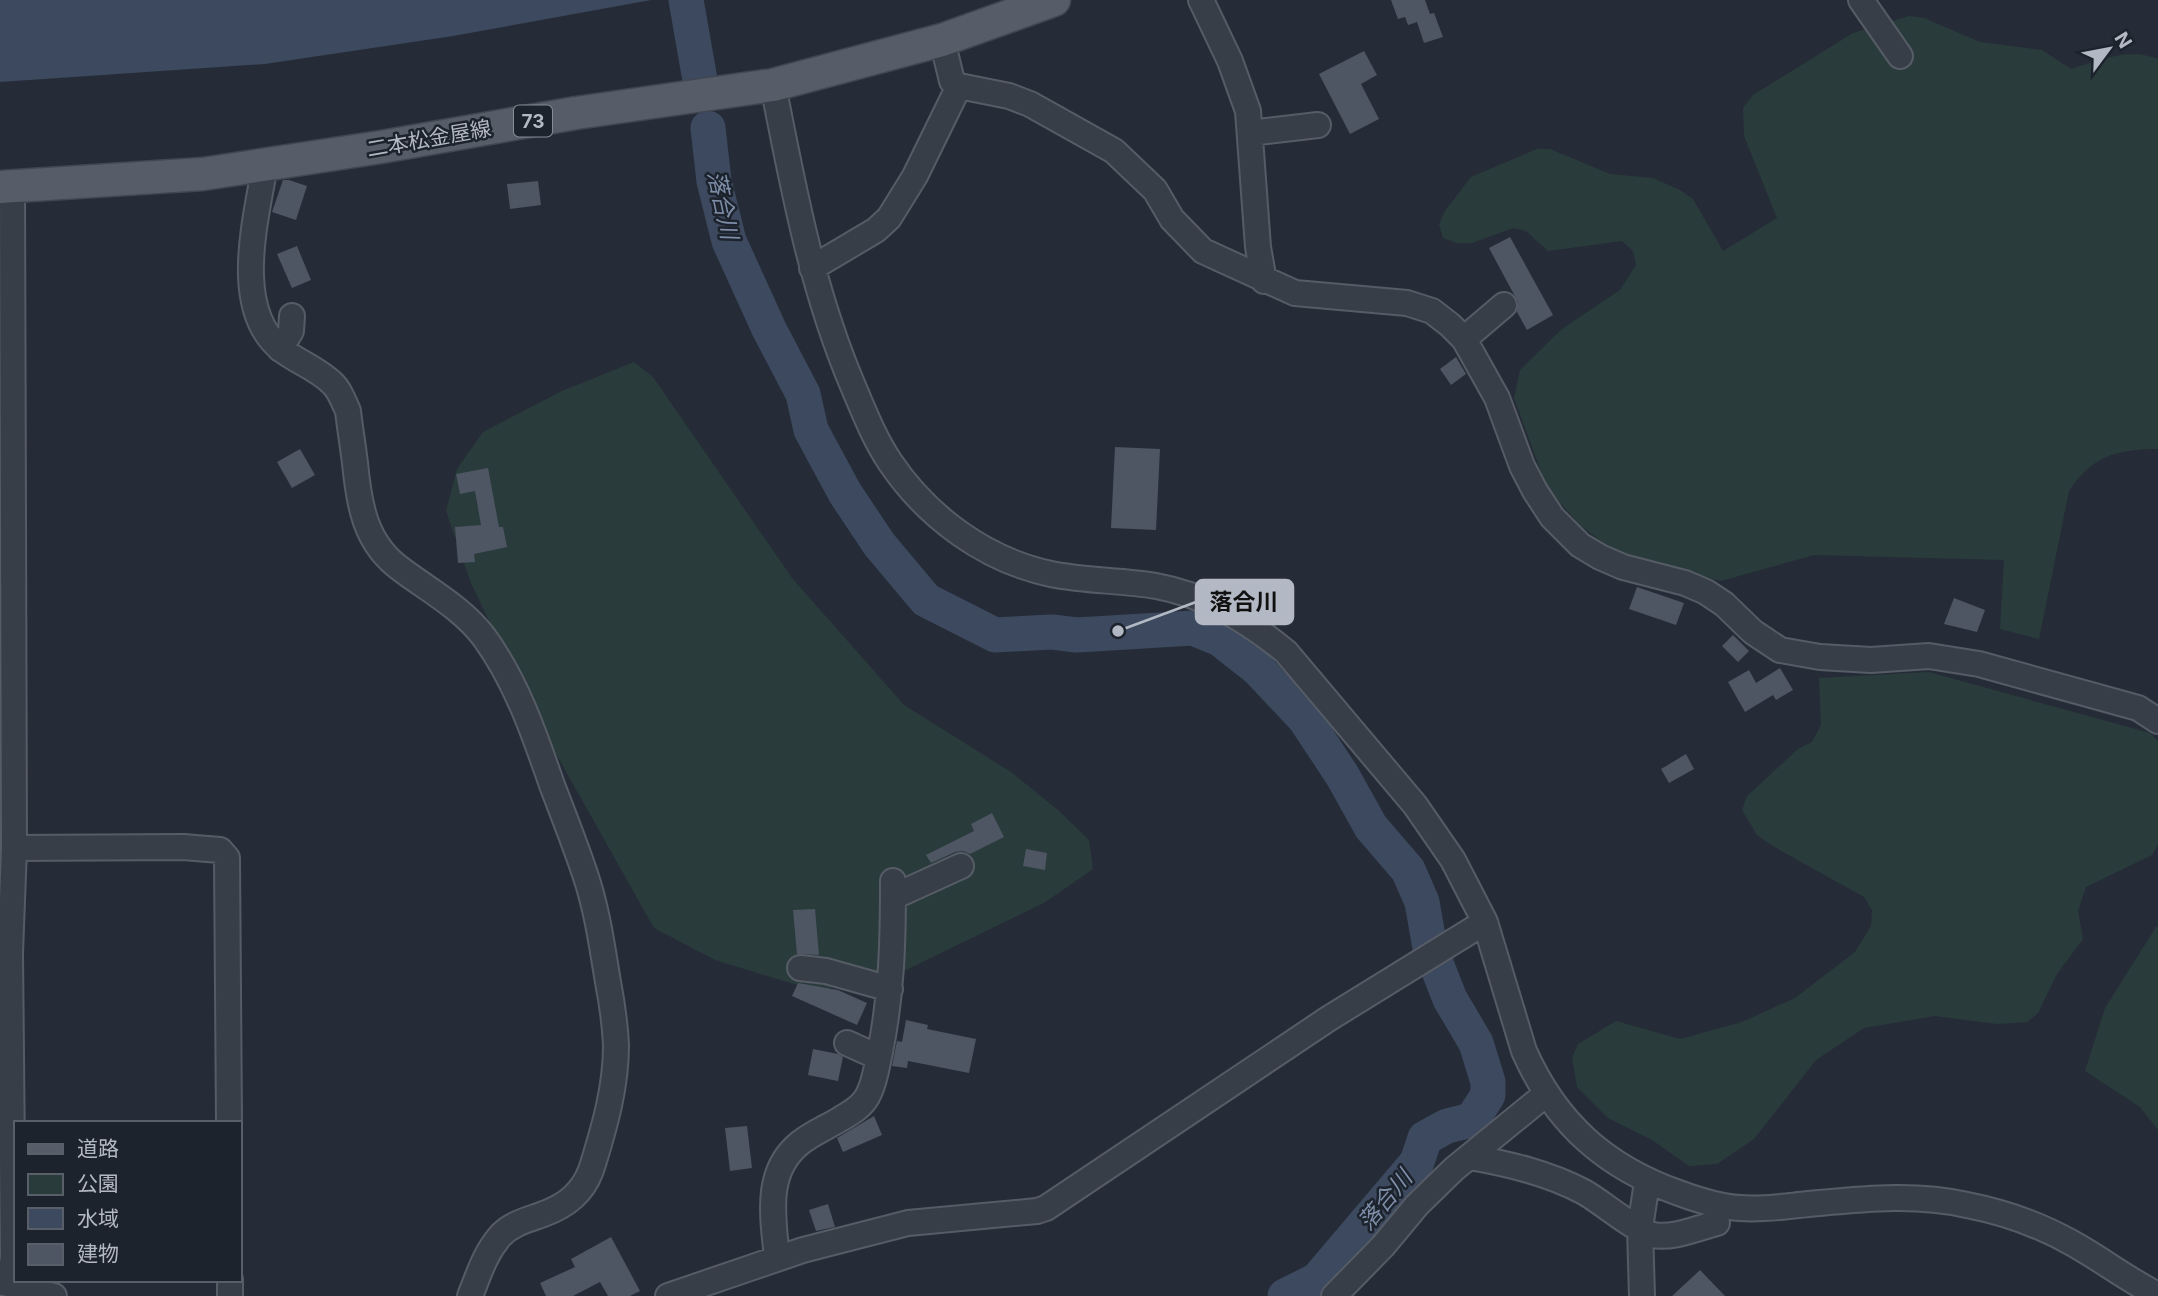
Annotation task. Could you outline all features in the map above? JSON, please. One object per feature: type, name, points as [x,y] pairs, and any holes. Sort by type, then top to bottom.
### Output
[{"type":"main road","name":"二本松金屋線","points":[[6,187],[203,174],[576,113],[773,85],[942,40],[1054,0]]},
{"type":"street","points":[[1201,0],[1230,61],[1248,111],[1258,247],[1264,281]]},
{"type":"street","points":[[1861,0],[1900,56]]},
{"type":"street","points":[[942,40],[952,81],[959,86],[1009,96],[1030,104],[1114,151],[1154,190],[1172,219],[1203,251],[1295,293],[1407,303],[1432,311],[1464,339],[1497,398],[1522,466],[1552,517],[1580,545],[1600,557],[1623,567],[1685,583],[1706,592],[1724,604],[1753,632],[1780,650],[1820,657],[1871,660],[1929,656],[1979,664],[2138,708],[2158,721]]},
{"type":"street","points":[[773,85],[812,268],[845,367],[873,433],[891,463],[935,514],[962,536],[990,552],[1021,565],[1070,577],[1156,586],[1202,599],[1230,611],[1286,652],[1415,805],[1453,860],[1485,922],[1524,1051],[1546,1094],[1571,1127],[1592,1146],[1611,1161],[1647,1182],[1703,1201],[1741,1208],[1879,1197],[1919,1198],[1967,1205],[2003,1214],[2073,1243],[2118,1273],[2158,1295]]},
{"type":"street","points":[[812,268],[876,230],[889,218],[915,176],[959,86]]},
{"type":"street","points":[[1250,133],[1318,125]]},
{"type":"street","points":[[265,165],[250,263],[253,295],[264,331],[280,349],[334,384],[342,399],[348,411],[362,515],[376,546],[399,569],[440,595],[482,635],[511,679],[586,876],[600,933],[614,1016],[616,1046],[614,1081],[608,1114],[592,1168],[582,1189],[565,1202],[503,1234],[485,1255],[470,1296]]},
{"type":"street","points":[[6,187],[6,719],[14,848],[5,953],[13,1258],[4,1283],[54,1296]]},
{"type":"street","points":[[1464,339],[1504,305]]},
{"type":"street","points":[[280,349],[291,331],[292,316]]},
{"type":"street","points":[[14,848],[183,847],[220,850],[227,858],[229,1121]]},
{"type":"street","points":[[777,1258],[771,1202],[773,1186],[780,1169],[790,1152],[802,1141],[859,1107],[869,1094],[890,989],[893,889],[961,866]]},
{"type":"street","points":[[682,1294],[777,1258],[908,1223],[1046,1208],[1328,1019],[1485,922]]},
{"type":"street","points":[[800,968],[825,971],[890,989]]},
{"type":"street","points":[[847,1042],[878,1057]]},
{"type":"street","points":[[1334,1296],[1383,1246],[1417,1205],[1546,1094]]},
{"type":"street","points":[[1470,1157],[1539,1172],[1565,1183],[1651,1234],[1661,1235],[1717,1223]]},
{"type":"street","points":[[1642,1296],[1640,1228],[1647,1182]]},
{"type":"green space","points":[[1909,16],[1924,18],[1980,42],[2042,50],[2071,69],[2125,55],[2136,54],[2158,59],[2158,449],[2118,453],[2096,462],[2069,491],[2039,639],[2000,629],[2004,560],[1814,555],[1721,581],[1619,555],[1580,525],[1547,488],[1514,398],[1520,370],[1562,329],[1620,290],[1636,265],[1633,251],[1622,241],[1548,251],[1526,231],[1513,228],[1472,243],[1457,243],[1443,238],[1439,224],[1445,211],[1471,177],[1537,149],[1550,149],[1610,174],[1653,178],[1680,190],[1693,199],[1723,251],[1777,218],[1744,136],[1743,108],[1753,95],[1853,33]]},
{"type":"green space","points":[[634,362],[653,377],[792,578],[904,705],[1011,772],[1059,811],[1089,840],[1093,869],[1044,903],[906,970],[817,991],[715,960],[654,928],[533,713],[471,583],[446,511],[457,469],[483,432],[562,391]]},
{"type":"green space","points":[[1929,672],[2150,733],[2158,741],[2158,845],[2152,855],[2086,887],[2078,911],[2083,939],[2057,974],[2038,1013],[2027,1022],[1997,1024],[1935,1016],[1864,1028],[1816,1060],[1754,1139],[1717,1164],[1689,1166],[1652,1140],[1608,1118],[1577,1087],[1572,1058],[1578,1044],[1616,1021],[1680,1039],[1742,1022],[1795,998],[1855,952],[1871,926],[1872,910],[1864,897],[1771,845],[1757,835],[1742,810],[1747,796],[1798,749],[1812,742],[1821,725],[1819,678]]},
{"type":"green space","points":[[2156,927],[2158,1130],[2140,1107],[2085,1071],[2105,1008]]},
{"type":"water","points":[[0,0],[651,0],[453,36],[265,64],[0,82]]},
{"type":"building","points":[[1391,0],[1425,0],[1430,14],[1434,13],[1443,37],[1424,43],[1417,22],[1408,25],[1405,17],[1398,19]]},
{"type":"building","points":[[1364,51],[1377,75],[1361,84],[1379,119],[1350,134],[1319,74]]},
{"type":"building","points":[[283,180],[307,186],[296,220],[272,212]]},
{"type":"building","points":[[538,181],[541,205],[510,209],[507,184]]},
{"type":"building","points":[[1510,237],[1553,315],[1527,330],[1517,312],[1518,302],[1489,248]]},
{"type":"building","points":[[297,246],[311,280],[292,288],[277,254]]},
{"type":"building","points":[[1456,357],[1466,374],[1451,385],[1440,369]]},
{"type":"building","points":[[1115,447],[1160,449],[1156,530],[1111,528]]},
{"type":"building","points":[[300,449],[315,475],[292,488],[277,462]]},
{"type":"building","points":[[488,468],[499,527],[503,527],[507,547],[474,554],[475,562],[458,563],[455,527],[481,525],[475,491],[460,494],[456,474]]},
{"type":"building","points":[[1637,587],[1684,603],[1676,625],[1629,609]]},
{"type":"building","points":[[1954,598],[1985,610],[1977,632],[1944,624]]},
{"type":"building","points":[[1733,635],[1749,651],[1738,662],[1722,646]]},
{"type":"building","points":[[1780,668],[1793,690],[1776,700],[1773,695],[1745,712],[1728,682],[1749,670],[1756,683]]},
{"type":"building","points":[[1686,754],[1694,769],[1669,783],[1661,769]]},
{"type":"building","points":[[992,813],[1004,837],[970,854],[955,852],[931,863],[926,855],[974,831],[971,824]]},
{"type":"building","points":[[1026,849],[1047,853],[1045,870],[1023,866]]},
{"type":"building","points":[[815,909],[819,955],[797,954],[793,910]]},
{"type":"building","points":[[798,983],[838,990],[867,1003],[857,1025],[792,996]]},
{"type":"building","points":[[906,1020],[928,1025],[927,1029],[976,1039],[969,1073],[908,1061],[907,1068],[892,1066],[897,1041],[902,1042]]},
{"type":"building","points":[[813,1049],[843,1057],[838,1081],[808,1075]]},
{"type":"building","points":[[874,1116],[882,1135],[843,1152],[837,1138]]},
{"type":"building","points":[[747,1126],[752,1168],[730,1171],[725,1128]]},
{"type":"building","points":[[828,1204],[835,1227],[816,1231],[809,1210]]},
{"type":"building","points":[[611,1237],[640,1291],[630,1296],[608,1296],[600,1282],[573,1296],[546,1296],[540,1283],[575,1267],[571,1259]]},
{"type":"building","points":[[1700,1270],[1725,1296],[1672,1296]]},
{"type":"waterway","name":"落合川","points":[[686,0],[700,80]]},
{"type":"waterway","name":"落合川","points":[[708,128],[714,181],[729,241],[769,329],[803,394],[811,430],[845,493],[879,544],[926,600],[995,635],[1052,632],[1077,635],[1193,628],[1220,639],[1258,669],[1305,719],[1342,775],[1371,827],[1408,870],[1422,902],[1430,948],[1450,999],[1476,1043],[1488,1082],[1488,1095],[1472,1120],[1447,1126],[1425,1138],[1417,1162],[1317,1280],[1285,1296]]},
{"type":"place","name":"落合川","points":[[1118,631]]}]
